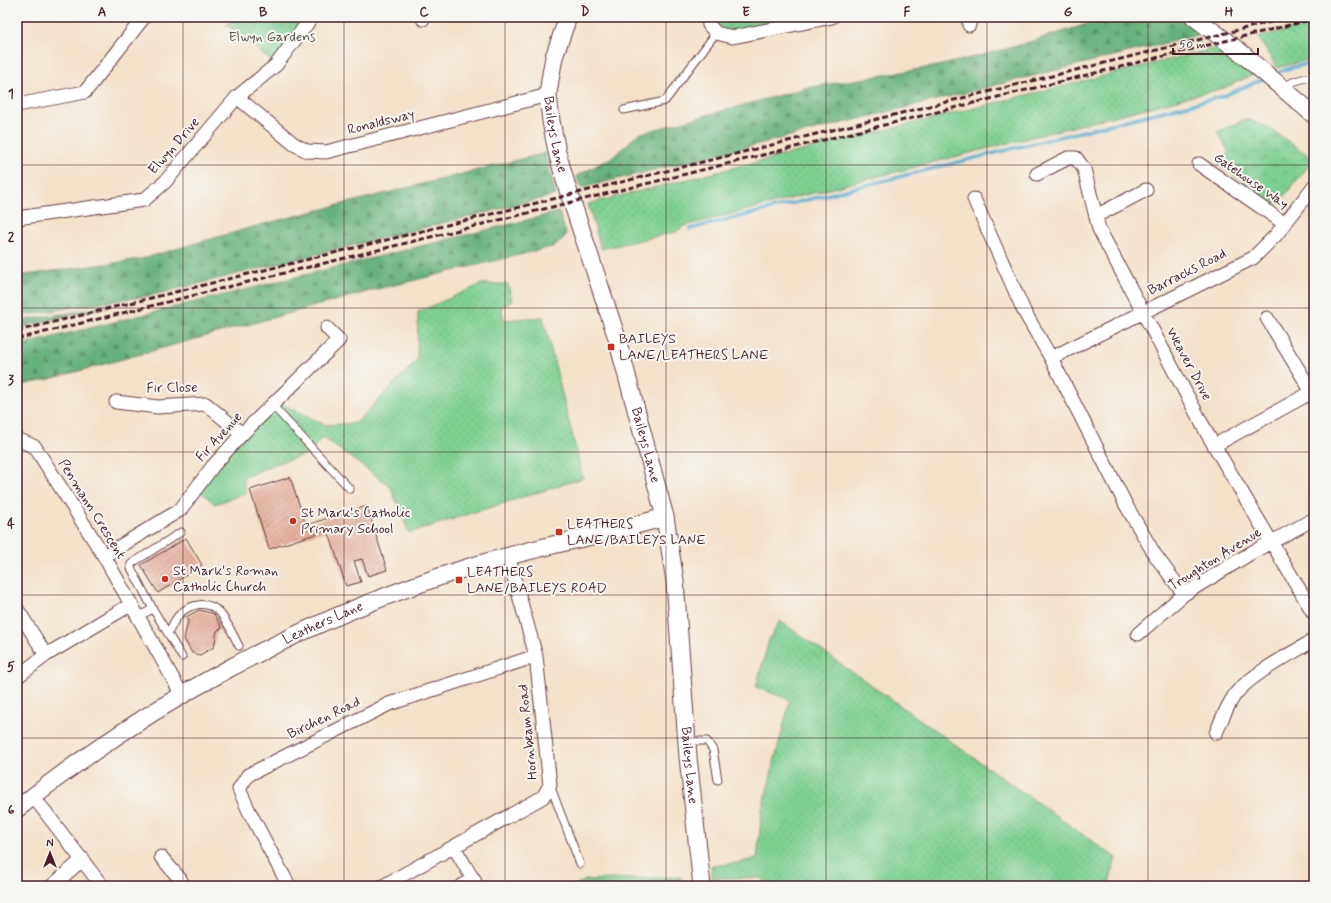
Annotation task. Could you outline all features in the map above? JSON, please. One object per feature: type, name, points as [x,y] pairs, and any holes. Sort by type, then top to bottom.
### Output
[{"type":"street","points":[[17,105],[85,92],[144,17]]},
{"type":"street","name":"Elwyn Drive","points":[[17,218],[144,200],[165,182],[237,97],[276,66],[312,17]]},
{"type":"street","name":"Baileys Lane","points":[[568,17],[554,57],[548,95],[557,152],[616,335],[664,517],[675,581],[687,740],[702,886]]},
{"type":"street","points":[[708,17],[709,25],[716,33],[733,37],[832,17]]},
{"type":"street","points":[[1194,17],[1261,68],[1314,115]]},
{"type":"street","name":"Ronaldsway","points":[[237,97],[294,144],[308,151],[326,152],[548,95]]},
{"type":"street","name":"Weaver Drive","points":[[1037,174],[1068,158],[1076,158],[1084,169],[1099,229],[1215,445],[1314,614]]},
{"type":"street","name":"Gatehouse Way","points":[[1199,164],[1285,224]]},
{"type":"street","name":"Barracks Road","points":[[1051,358],[1253,258],[1285,224],[1314,186]]},
{"type":"street","points":[[1096,216],[1146,190]]},
{"type":"street","points":[[974,199],[1024,311],[1051,358],[1127,507],[1155,554],[1184,594]]},
{"type":"street","points":[[1215,445],[1313,391],[1268,318]]},
{"type":"street","name":"Fir Avenue","points":[[104,556],[180,510],[213,466],[242,434],[339,340],[327,328]]},
{"type":"street","name":"Fir Close","points":[[116,402],[158,407],[206,404],[242,434]]},
{"type":"street","name":"Penmann Crescent","points":[[17,442],[22,441],[36,447],[104,556],[130,605],[182,695]]},
{"type":"street","name":"Leathers Lane","points":[[17,809],[118,734],[182,695],[284,640],[426,582],[508,556],[664,517]]},
{"type":"street","name":"Troughton Avenue","points":[[1138,634],[1184,594],[1314,519]]},
{"type":"street","name":"Hornbeam Road","points":[[384,886],[543,797],[550,784],[536,656],[508,556]]},
{"type":"street","points":[[17,677],[46,655],[130,605]]},
{"type":"street","points":[[17,609],[46,655]]},
{"type":"street","points":[[1216,733],[1224,714],[1237,692],[1261,673],[1314,640]]},
{"type":"street","name":"Birchen Road","points":[[289,886],[239,790],[248,775],[389,704],[536,656]]},
{"type":"street","points":[[33,796],[83,859],[102,886]]},
{"type":"street","points":[[454,847],[475,882],[461,886]]},
{"type":"street","points":[[161,857],[180,879],[184,886]]},
{"type":"street","points":[[52,886],[83,859]]},
{"type":"lane","points":[[624,110],[665,101],[716,33]]},
{"type":"lane","points":[[1281,85],[1314,76]]},
{"type":"lane","points":[[272,405],[350,490]]},
{"type":"lane","points":[[181,532],[131,564],[131,568],[153,609],[182,657]]},
{"type":"lane","points":[[168,634],[179,615],[190,607],[203,604],[218,611],[239,646]]},
{"type":"lane","points":[[137,617],[153,609]]},
{"type":"lane","points":[[687,740],[707,741],[713,750],[718,780]]},
{"type":"lane","points":[[550,784],[580,864]]},
{"type":"green space","name":"Elwyn Gardens","points":[[233,17],[302,17],[309,23],[276,65],[227,25]]},
{"type":"green space","points":[[713,17],[803,17],[737,31],[722,29],[715,23]]},
{"type":"green space","points":[[1110,17],[1177,17],[1206,33],[581,188],[576,176],[613,157],[638,134],[806,88],[938,66],[1010,48]]},
{"type":"green space","points":[[1314,24],[1314,58],[1277,68],[1258,37]]},
{"type":"green space","points":[[1224,46],[1257,73],[1224,88],[684,226],[676,232],[601,249],[588,204]]},
{"type":"green space","points":[[1246,119],[1266,126],[1314,159],[1277,205],[1220,166],[1229,152],[1217,132]]},
{"type":"green space","points":[[545,153],[556,195],[153,295],[17,316],[17,276],[141,259],[256,226]]},
{"type":"green space","points":[[559,212],[566,234],[563,240],[552,247],[374,290],[50,379],[17,386],[17,346]]},
{"type":"green space","points":[[482,284],[508,284],[512,301],[501,307],[504,320],[543,317],[583,478],[409,533],[390,486],[322,437],[310,453],[272,465],[243,478],[246,493],[215,504],[197,488],[276,401],[325,425],[356,423],[417,360],[418,312]]},
{"type":"green space","points":[[111,306],[17,328],[17,321]]},
{"type":"green space","points":[[780,621],[1116,858],[1108,886],[774,886],[760,878],[712,878],[711,866],[738,863],[757,858],[762,810],[790,700],[756,687],[769,640]]},
{"type":"green space","points":[[681,877],[682,886],[574,886],[586,880]]},
{"type":"building","points":[[290,477],[306,525],[367,506],[387,570],[368,576],[362,559],[354,561],[361,582],[346,586],[328,530],[269,549],[250,490]]},
{"type":"building","name":"St Mark's Roman Catholic Church","points":[[186,538],[202,565],[158,593],[141,565]]},
{"type":"building","name":"St Mark's Roman Catholic Church","points":[[199,610],[214,614],[222,628],[217,631],[214,647],[200,655],[192,653],[184,639],[188,621],[186,617]]},
{"type":"waterway","points":[[1275,74],[1287,69],[1314,62]]},
{"type":"waterway","points":[[690,229],[1224,96],[1263,79]]},
{"type":"railway","points":[[17,331],[1291,17]]},
{"type":"railway","points":[[17,339],[1314,19]]},
{"type":"place","name":"BAILEYS LANE/LEATHERS LANE","points":[[611,347]]},
{"type":"place","name":"St Mark's Catholic Primary School","points":[[293,521]]},
{"type":"place","name":"LEATHERS LANE/BAILEYS LANE","points":[[559,532]]},
{"type":"place","name":"St Mark's Roman Catholic Church","points":[[165,579]]},
{"type":"place","name":"LEATHERS LANE/BAILEYS ROAD","points":[[459,580]]}]
